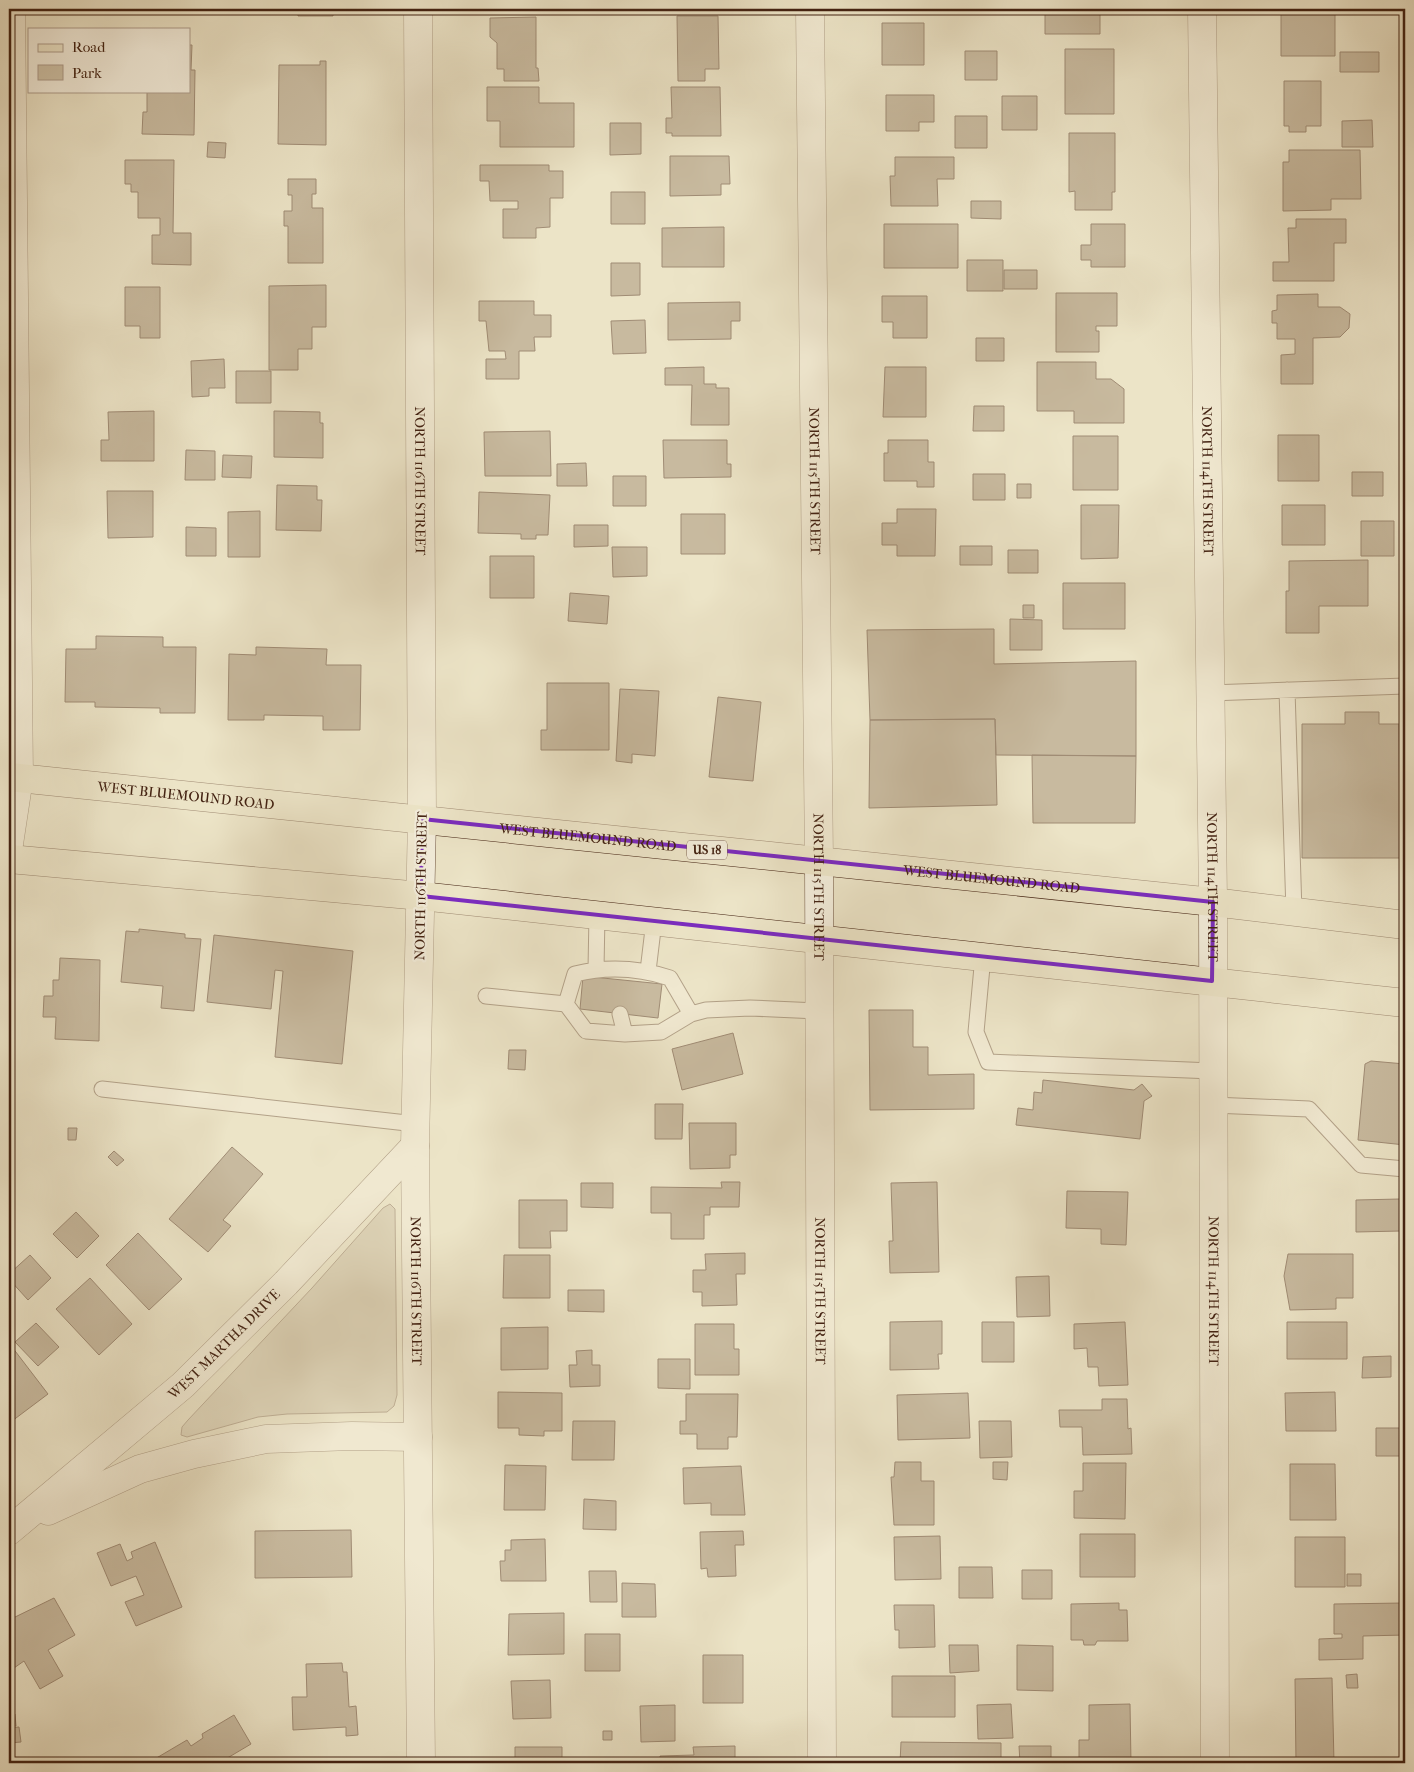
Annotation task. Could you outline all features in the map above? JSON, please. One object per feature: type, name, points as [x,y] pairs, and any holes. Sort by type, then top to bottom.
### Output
[{"type":"main road","name":"WEST BLUEMOUND ROAD","points":[[14,777],[1213,902],[1405,925]]},
{"type":"main road","points":[[9,859],[421,896],[1405,1003]]},
{"type":"street","points":[[9,844],[14,777],[11,9]]},
{"type":"street","name":"NORTH 116TH STREET","points":[[418,9],[422,820],[415,1135],[421,1763]]},
{"type":"street","name":"NORTH 115TH STREET","points":[[810,9],[819,862],[822,1763]]},
{"type":"street","name":"NORTH 114TH STREET","points":[[1202,9],[1213,902],[1215,1763]]},
{"type":"street","name":"WEST MARTHA DRIVE","points":[[13,1528],[183,1385],[286,1283],[415,1135]]},
{"type":"street","name":"WEST MARTHA DRIVE","points":[[13,1528],[140,1469],[194,1454],[266,1439],[352,1436],[418,1437]]},
{"type":"lane","points":[[1210,692],[1405,686]]},
{"type":"lane","points":[[1287,690],[1294,912]]},
{"type":"lane","points":[[596,969],[597,915]]},
{"type":"lane","points":[[648,971],[654,921]]},
{"type":"lane","points":[[983,956],[976,1032],[988,1062],[1213,1071]]},
{"type":"lane","points":[[566,1004],[575,974],[596,969],[612,974],[648,971],[670,978],[691,1014]]},
{"type":"lane","points":[[486,996],[566,1004],[586,1031],[625,1034],[661,1032],[691,1014],[706,1010],[750,1008],[818,1011]]},
{"type":"lane","points":[[620,1014],[625,1034]]},
{"type":"lane","points":[[102,1089],[415,1135]]},
{"type":"lane","points":[[1213,1105],[1308,1109],[1360,1165],[1405,1169]]},
{"type":"highlighted area","points":[[422,819],[1213,902],[1212,981],[421,896]]},
{"type":"green space","points":[[390,1204],[395,1209],[397,1395],[394,1406],[387,1412],[287,1414],[258,1417],[187,1437],[181,1435],[182,1427],[188,1420],[312,1288],[383,1208]]},
{"type":"building","points":[[298,9],[333,9],[333,16],[298,16]]},
{"type":"building","points":[[569,9],[602,9],[602,14],[569,14]]},
{"type":"building","points":[[1045,9],[1100,9],[1100,34],[1045,34]]},
{"type":"building","points":[[1281,10],[1335,10],[1335,56],[1281,56]]},
{"type":"building","points":[[677,16],[718,16],[719,69],[705,69],[705,81],[678,81]]},
{"type":"building","points":[[536,17],[536,68],[538,68],[539,81],[504,81],[504,69],[497,69],[497,43],[490,37],[490,18]]},
{"type":"building","points":[[882,23],[924,23],[924,65],[882,65]]},
{"type":"building","points":[[190,45],[192,45],[191,70],[195,70],[194,135],[142,134],[143,112],[147,112],[147,92],[190,92]]},
{"type":"building","points":[[1065,49],[1114,49],[1114,114],[1065,114]]},
{"type":"building","points":[[965,51],[997,51],[997,80],[965,80]]},
{"type":"building","points":[[1340,52],[1379,52],[1379,72],[1340,72]]},
{"type":"building","points":[[320,61],[326,61],[326,145],[278,144],[279,65],[320,65]]},
{"type":"building","points":[[1284,81],[1321,81],[1321,126],[1306,126],[1306,132],[1289,132],[1289,126],[1284,126]]},
{"type":"building","points":[[487,87],[539,87],[539,103],[574,103],[574,147],[500,147],[500,121],[487,121]]},
{"type":"building","points":[[671,87],[720,87],[721,136],[672,136],[672,133],[666,133],[666,118],[672,118]]},
{"type":"building","points":[[886,95],[934,95],[934,122],[919,122],[919,131],[886,131]]},
{"type":"building","points":[[1002,96],[1037,96],[1037,130],[1002,130]]},
{"type":"building","points":[[955,116],[987,116],[987,148],[955,148]]},
{"type":"building","points":[[1372,120],[1373,147],[1342,147],[1342,121]]},
{"type":"building","points":[[610,123],[641,123],[641,154],[610,155]]},
{"type":"building","points":[[1069,133],[1115,133],[1115,192],[1112,192],[1112,210],[1075,210],[1075,191],[1069,192]]},
{"type":"building","points":[[208,142],[226,143],[225,158],[207,157]]},
{"type":"building","points":[[1289,150],[1360,150],[1361,199],[1331,199],[1331,210],[1283,211],[1283,162],[1289,162]]},
{"type":"building","points":[[670,156],[729,156],[730,184],[721,184],[721,195],[670,196]]},
{"type":"building","points":[[895,157],[954,157],[954,179],[937,179],[938,206],[891,206],[890,176],[895,176]]},
{"type":"building","points":[[125,160],[174,160],[173,233],[191,233],[191,265],[152,264],[152,235],[160,235],[160,218],[138,218],[138,192],[131,192],[131,184],[125,184]]},
{"type":"building","points":[[480,165],[549,165],[549,171],[563,171],[563,198],[550,198],[550,227],[536,228],[536,238],[503,238],[503,209],[518,209],[518,201],[490,201],[489,181],[480,181]]},
{"type":"building","points":[[288,179],[316,179],[316,194],[312,194],[312,208],[323,208],[323,263],[288,263],[288,226],[284,226],[284,211],[292,211],[292,195],[288,195]]},
{"type":"building","points":[[611,192],[645,192],[645,224],[611,224]]},
{"type":"building","points":[[971,201],[1001,201],[1001,219],[971,218]]},
{"type":"building","points":[[1296,219],[1346,219],[1346,243],[1334,243],[1334,281],[1273,281],[1273,262],[1289,262],[1288,228],[1296,228]]},
{"type":"building","points":[[884,224],[958,224],[958,268],[884,268]]},
{"type":"building","points":[[1091,224],[1125,224],[1125,267],[1091,267],[1091,260],[1081,260],[1081,245],[1091,245]]},
{"type":"building","points":[[724,227],[724,267],[662,267],[662,228]]},
{"type":"building","points":[[967,260],[1003,260],[1003,291],[967,291]]},
{"type":"building","points":[[611,263],[640,263],[640,295],[611,296]]},
{"type":"building","points":[[1004,270],[1037,270],[1037,289],[1004,289]]},
{"type":"building","points":[[326,285],[326,327],[312,327],[312,349],[298,349],[298,370],[269,370],[269,286]]},
{"type":"building","points":[[125,287],[160,287],[160,338],[140,338],[140,326],[125,326]]},
{"type":"building","points":[[1056,293],[1117,293],[1117,326],[1096,326],[1096,331],[1099,331],[1099,352],[1056,352]]},
{"type":"building","points":[[1318,294],[1318,307],[1340,307],[1350,314],[1349,328],[1340,337],[1313,338],[1313,384],[1281,384],[1281,355],[1295,354],[1295,339],[1277,339],[1277,323],[1272,323],[1272,311],[1277,310],[1277,295]]},
{"type":"building","points":[[882,296],[927,296],[927,338],[893,338],[893,322],[882,322]]},
{"type":"building","points":[[479,301],[534,301],[534,315],[551,315],[551,337],[534,337],[535,351],[519,351],[519,379],[486,379],[486,359],[506,359],[505,351],[489,351],[486,321],[479,321]]},
{"type":"building","points":[[740,302],[740,321],[731,321],[731,339],[668,340],[668,303]]},
{"type":"building","points":[[645,320],[646,353],[613,354],[611,321]]},
{"type":"building","points":[[976,338],[1004,338],[1004,361],[976,361]]},
{"type":"building","points":[[224,359],[225,388],[209,388],[209,396],[192,397],[191,361]]},
{"type":"building","points":[[1037,362],[1096,362],[1096,379],[1111,379],[1124,389],[1124,423],[1074,423],[1074,411],[1037,411]]},
{"type":"building","points":[[704,367],[704,384],[716,384],[716,388],[729,388],[729,425],[691,425],[692,385],[665,385],[665,368]]},
{"type":"building","points":[[885,367],[926,367],[926,417],[883,417]]},
{"type":"building","points":[[236,371],[271,371],[271,403],[236,403]]},
{"type":"building","points":[[1403,386],[1405,386],[1405,423],[1403,423]]},
{"type":"building","points":[[974,406],[1004,406],[1004,431],[973,431]]},
{"type":"building","points":[[154,411],[154,461],[101,461],[101,440],[109,440],[108,412]]},
{"type":"building","points":[[274,411],[320,412],[320,423],[323,423],[323,458],[274,457]]},
{"type":"building","points":[[550,431],[551,476],[485,476],[484,432]]},
{"type":"building","points":[[1278,435],[1319,435],[1319,481],[1278,481]]},
{"type":"building","points":[[1073,436],[1118,436],[1118,490],[1073,490]]},
{"type":"building","points":[[663,440],[727,440],[727,464],[731,464],[731,477],[664,478]]},
{"type":"building","points":[[888,440],[928,440],[928,462],[934,462],[934,487],[917,487],[917,481],[884,481],[884,453],[888,453]]},
{"type":"building","points":[[186,450],[215,451],[215,480],[185,480]]},
{"type":"building","points":[[223,455],[252,456],[251,478],[222,477]]},
{"type":"building","points":[[586,463],[587,486],[557,486],[557,464]]},
{"type":"building","points":[[1352,472],[1383,472],[1383,496],[1352,496]]},
{"type":"building","points":[[973,474],[1005,474],[1005,500],[973,500]]},
{"type":"building","points":[[613,476],[646,476],[646,506],[613,506]]},
{"type":"building","points":[[1017,484],[1031,484],[1031,498],[1017,498]]},
{"type":"building","points":[[277,485],[317,486],[317,500],[322,500],[321,531],[276,530]]},
{"type":"building","points":[[107,491],[153,491],[153,537],[108,538]]},
{"type":"building","points":[[479,492],[550,495],[548,535],[536,535],[536,539],[521,539],[521,534],[478,533]]},
{"type":"building","points":[[1081,505],[1119,505],[1118,558],[1081,559]]},
{"type":"building","points":[[1282,505],[1325,505],[1325,545],[1282,545]]},
{"type":"building","points":[[897,509],[936,509],[935,556],[897,556],[897,545],[882,545],[882,523],[897,523]]},
{"type":"building","points":[[260,511],[260,557],[228,557],[228,512]]},
{"type":"building","points":[[681,514],[725,514],[725,554],[681,554]]},
{"type":"building","points":[[1361,521],[1394,521],[1394,556],[1361,556]]},
{"type":"building","points":[[574,525],[608,525],[608,546],[574,547]]},
{"type":"building","points":[[186,527],[216,528],[216,556],[186,556]]},
{"type":"building","points":[[960,546],[992,546],[992,565],[960,565]]},
{"type":"building","points":[[612,547],[647,547],[647,576],[613,577]]},
{"type":"building","points":[[1008,550],[1038,550],[1038,573],[1008,573]]},
{"type":"building","points":[[490,556],[534,556],[534,598],[490,598]]},
{"type":"building","points":[[1368,560],[1368,606],[1319,606],[1319,633],[1286,633],[1286,591],[1289,591],[1289,561]]},
{"type":"building","points":[[1063,583],[1125,583],[1125,629],[1063,629]]},
{"type":"building","points":[[570,593],[609,596],[607,624],[568,621]]},
{"type":"building","points":[[1023,605],[1034,605],[1034,618],[1023,618]]},
{"type":"building","points":[[1010,619],[1042,620],[1042,650],[1010,650]]},
{"type":"building","points":[[994,629],[994,664],[1136,661],[1136,756],[996,755],[995,719],[870,720],[867,630]]},
{"type":"building","points":[[96,636],[163,637],[163,647],[196,647],[195,713],[160,713],[160,708],[95,707],[95,702],[65,702],[66,649],[96,649]]},
{"type":"building","points":[[256,647],[327,649],[326,665],[361,665],[360,730],[323,730],[323,716],[264,715],[264,720],[228,720],[229,654],[256,655]]},
{"type":"building","points":[[547,683],[609,683],[609,750],[541,750],[541,730],[547,730]]},
{"type":"building","points":[[620,689],[659,691],[655,756],[632,754],[632,763],[616,761]]},
{"type":"building","points":[[718,697],[761,702],[753,781],[709,777]]},
{"type":"building","points":[[1345,712],[1379,712],[1379,724],[1399,724],[1400,858],[1302,858],[1302,724],[1345,724]]},
{"type":"building","points":[[995,719],[997,805],[869,808],[870,720]]},
{"type":"building","points":[[1032,755],[1136,756],[1135,823],[1033,823]]},
{"type":"building","points":[[139,929],[185,934],[185,938],[201,939],[194,1011],[161,1008],[163,986],[121,982],[126,931],[139,932]]},
{"type":"building","points":[[214,935],[353,951],[342,1064],[275,1057],[283,971],[275,970],[271,1009],[207,1002]]},
{"type":"building","points":[[60,958],[100,960],[99,1041],[55,1039],[56,1017],[43,1017],[44,996],[53,996],[53,980],[59,980]]},
{"type":"building","points":[[583,976],[662,984],[658,1018],[580,1009]]},
{"type":"building","points":[[869,1010],[913,1010],[913,1047],[928,1047],[928,1075],[974,1074],[974,1109],[870,1110]]},
{"type":"building","points":[[733,1033],[743,1074],[682,1090],[672,1049]]},
{"type":"building","points":[[509,1050],[526,1050],[525,1070],[508,1069]]},
{"type":"building","points":[[1371,1061],[1405,1064],[1405,1145],[1358,1140],[1365,1064]]},
{"type":"building","points":[[1043,1080],[1134,1090],[1142,1084],[1152,1096],[1144,1101],[1140,1139],[1016,1125],[1018,1108],[1033,1110],[1034,1092],[1042,1093]]},
{"type":"building","points":[[655,1104],[683,1104],[682,1139],[655,1139]]},
{"type":"building","points":[[689,1123],[736,1123],[736,1155],[730,1155],[730,1168],[690,1169]]},
{"type":"building","points":[[68,1128],[77,1128],[76,1140],[68,1140]]},
{"type":"building","points":[[232,1147],[263,1174],[223,1220],[231,1226],[208,1252],[169,1219]]},
{"type":"building","points":[[114,1151],[124,1160],[117,1166],[108,1157]]},
{"type":"building","points":[[721,1182],[740,1182],[739,1207],[710,1207],[710,1215],[704,1215],[704,1239],[671,1239],[671,1213],[651,1213],[651,1187],[722,1188]]},
{"type":"building","points":[[937,1182],[939,1272],[890,1273],[889,1241],[893,1241],[891,1183]]},
{"type":"building","points":[[581,1183],[613,1183],[613,1208],[581,1207]]},
{"type":"building","points":[[1067,1191],[1128,1192],[1126,1245],[1101,1244],[1101,1229],[1066,1228]]},
{"type":"building","points":[[1400,1199],[1401,1231],[1356,1232],[1356,1200]]},
{"type":"building","points":[[519,1200],[567,1200],[567,1231],[550,1231],[551,1248],[519,1248]]},
{"type":"building","points":[[76,1212],[99,1236],[77,1258],[53,1234]]},
{"type":"building","points":[[138,1233],[182,1279],[149,1310],[106,1265]]},
{"type":"building","points":[[745,1253],[745,1274],[736,1274],[737,1305],[702,1306],[702,1292],[693,1292],[693,1270],[706,1270],[705,1254]]},
{"type":"building","points":[[1288,1254],[1353,1254],[1353,1298],[1336,1298],[1336,1309],[1290,1310],[1284,1276]]},
{"type":"building","points":[[30,1255],[51,1278],[28,1300],[9,1279],[9,1274]]},
{"type":"building","points":[[504,1255],[550,1255],[550,1298],[503,1298]]},
{"type":"building","points":[[1049,1276],[1050,1316],[1017,1317],[1016,1277]]},
{"type":"building","points":[[90,1278],[132,1324],[99,1355],[56,1309]]},
{"type":"building","points":[[568,1290],[604,1290],[604,1312],[568,1311]]},
{"type":"building","points":[[942,1321],[942,1354],[938,1354],[939,1369],[890,1370],[890,1322]]},
{"type":"building","points":[[982,1322],[1014,1322],[1014,1362],[982,1362]]},
{"type":"building","points":[[1125,1322],[1128,1385],[1099,1386],[1098,1367],[1088,1367],[1087,1348],[1074,1349],[1074,1324]]},
{"type":"building","points":[[1287,1322],[1347,1322],[1347,1359],[1287,1359]]},
{"type":"building","points":[[36,1323],[59,1347],[38,1366],[15,1342]]},
{"type":"building","points":[[695,1324],[734,1324],[734,1349],[739,1349],[739,1375],[695,1375]]},
{"type":"building","points":[[548,1327],[548,1369],[501,1370],[501,1328]]},
{"type":"building","points":[[9,1343],[48,1394],[12,1421],[9,1418]]},
{"type":"building","points":[[592,1350],[592,1365],[600,1365],[600,1386],[570,1387],[569,1365],[577,1365],[576,1351]]},
{"type":"building","points":[[1391,1356],[1391,1377],[1362,1378],[1363,1357]]},
{"type":"building","points":[[658,1359],[690,1359],[690,1389],[658,1388]]},
{"type":"building","points":[[498,1392],[562,1393],[562,1431],[544,1431],[544,1436],[519,1435],[519,1428],[498,1428]]},
{"type":"building","points":[[1335,1392],[1336,1431],[1286,1431],[1285,1393]]},
{"type":"building","points":[[968,1393],[970,1438],[898,1440],[897,1395]]},
{"type":"building","points":[[686,1394],[738,1394],[737,1437],[728,1437],[728,1449],[697,1449],[697,1434],[680,1434],[680,1421],[686,1421]]},
{"type":"building","points":[[1102,1399],[1127,1399],[1128,1429],[1131,1428],[1132,1454],[1083,1455],[1082,1427],[1060,1427],[1059,1410],[1102,1410]]},
{"type":"building","points":[[573,1421],[615,1421],[614,1460],[572,1460]]},
{"type":"building","points":[[979,1421],[1011,1421],[1012,1457],[980,1458]]},
{"type":"building","points":[[1376,1428],[1405,1428],[1405,1456],[1376,1456]]},
{"type":"building","points":[[895,1462],[921,1462],[921,1481],[934,1481],[934,1525],[894,1525],[891,1477],[894,1477]]},
{"type":"building","points":[[993,1462],[1008,1462],[1007,1480],[993,1479]]},
{"type":"building","points":[[1083,1463],[1126,1463],[1125,1519],[1074,1518],[1074,1491],[1083,1491]]},
{"type":"building","points":[[1290,1464],[1335,1464],[1336,1520],[1290,1520]]},
{"type":"building","points":[[505,1465],[546,1466],[545,1510],[504,1510]]},
{"type":"building","points":[[741,1466],[745,1515],[711,1515],[711,1503],[684,1504],[683,1468]]},
{"type":"building","points":[[584,1499],[616,1501],[616,1530],[583,1529]]},
{"type":"building","points":[[351,1530],[352,1577],[255,1578],[255,1531]]},
{"type":"building","points":[[743,1531],[744,1545],[735,1545],[736,1576],[708,1577],[707,1568],[701,1569],[700,1532]]},
{"type":"building","points":[[1080,1534],[1135,1534],[1135,1577],[1080,1577]]},
{"type":"building","points":[[940,1536],[941,1579],[895,1580],[894,1537]]},
{"type":"building","points":[[1295,1537],[1345,1537],[1345,1587],[1295,1587]]},
{"type":"building","points":[[545,1539],[546,1581],[501,1581],[500,1561],[505,1561],[505,1550],[511,1550],[511,1540]]},
{"type":"building","points":[[155,1542],[182,1607],[136,1626],[125,1602],[144,1595],[136,1576],[111,1586],[97,1553],[120,1544],[127,1561],[133,1558],[131,1552]]},
{"type":"building","points":[[959,1567],[992,1567],[993,1598],[959,1598]]},
{"type":"building","points":[[1022,1570],[1052,1570],[1052,1599],[1022,1599]]},
{"type":"building","points":[[589,1571],[616,1571],[617,1602],[590,1602]]},
{"type":"building","points":[[1347,1574],[1361,1574],[1361,1586],[1347,1586]]},
{"type":"building","points":[[622,1583],[655,1584],[656,1617],[622,1617]]},
{"type":"building","points":[[54,1598],[75,1635],[48,1650],[63,1676],[40,1689],[24,1661],[14,1668],[9,1658],[9,1620]]},
{"type":"building","points":[[1119,1603],[1119,1610],[1127,1610],[1128,1641],[1097,1641],[1095,1645],[1084,1645],[1083,1640],[1071,1640],[1071,1604]]},
{"type":"building","points":[[1404,1603],[1405,1635],[1363,1636],[1363,1659],[1319,1660],[1319,1639],[1342,1638],[1342,1634],[1334,1634],[1334,1604]]},
{"type":"building","points":[[894,1605],[934,1605],[935,1647],[899,1648],[899,1630],[895,1630]]},
{"type":"building","points":[[564,1613],[564,1654],[508,1655],[509,1614]]},
{"type":"building","points":[[585,1634],[620,1634],[620,1671],[585,1671]]},
{"type":"building","points":[[949,1645],[978,1645],[979,1671],[950,1673]]},
{"type":"building","points":[[1017,1645],[1053,1646],[1053,1691],[1017,1690]]},
{"type":"building","points":[[703,1655],[743,1655],[743,1703],[703,1703]]},
{"type":"building","points":[[342,1663],[343,1672],[347,1672],[349,1707],[356,1706],[358,1735],[346,1736],[346,1727],[293,1730],[292,1697],[307,1697],[306,1664]]},
{"type":"building","points":[[1357,1674],[1358,1688],[1347,1688],[1346,1675]]},
{"type":"building","points":[[892,1676],[955,1676],[955,1717],[892,1717]]},
{"type":"building","points":[[1332,1678],[1334,1763],[1296,1763],[1295,1679]]},
{"type":"building","points":[[550,1680],[551,1718],[513,1719],[511,1681]]},
{"type":"building","points":[[1011,1704],[1013,1738],[978,1739],[977,1705]]},
{"type":"building","points":[[1130,1704],[1131,1763],[1090,1763],[1090,1761],[1079,1761],[1079,1740],[1089,1740],[1089,1705]]},
{"type":"building","points":[[675,1705],[675,1741],[641,1742],[640,1706]]},
{"type":"building","points":[[15,1714],[16,1726],[9,1726],[9,1715]]},
{"type":"building","points":[[234,1715],[251,1744],[219,1763],[216,1758],[208,1763],[148,1763],[187,1740],[191,1746],[203,1738],[202,1734]]},
{"type":"building","points":[[19,1727],[21,1742],[9,1743],[9,1728]]},
{"type":"building","points":[[603,1731],[612,1731],[612,1740],[603,1740]]},
{"type":"building","points":[[901,1742],[1001,1743],[1001,1763],[900,1763]]},
{"type":"building","points":[[735,1746],[735,1758],[741,1758],[741,1763],[660,1763],[660,1756],[694,1755],[693,1747]]},
{"type":"building","points":[[1019,1746],[1051,1746],[1051,1763],[1020,1763]]},
{"type":"building","points":[[515,1747],[562,1747],[562,1759],[570,1759],[570,1763],[515,1763]]}]
